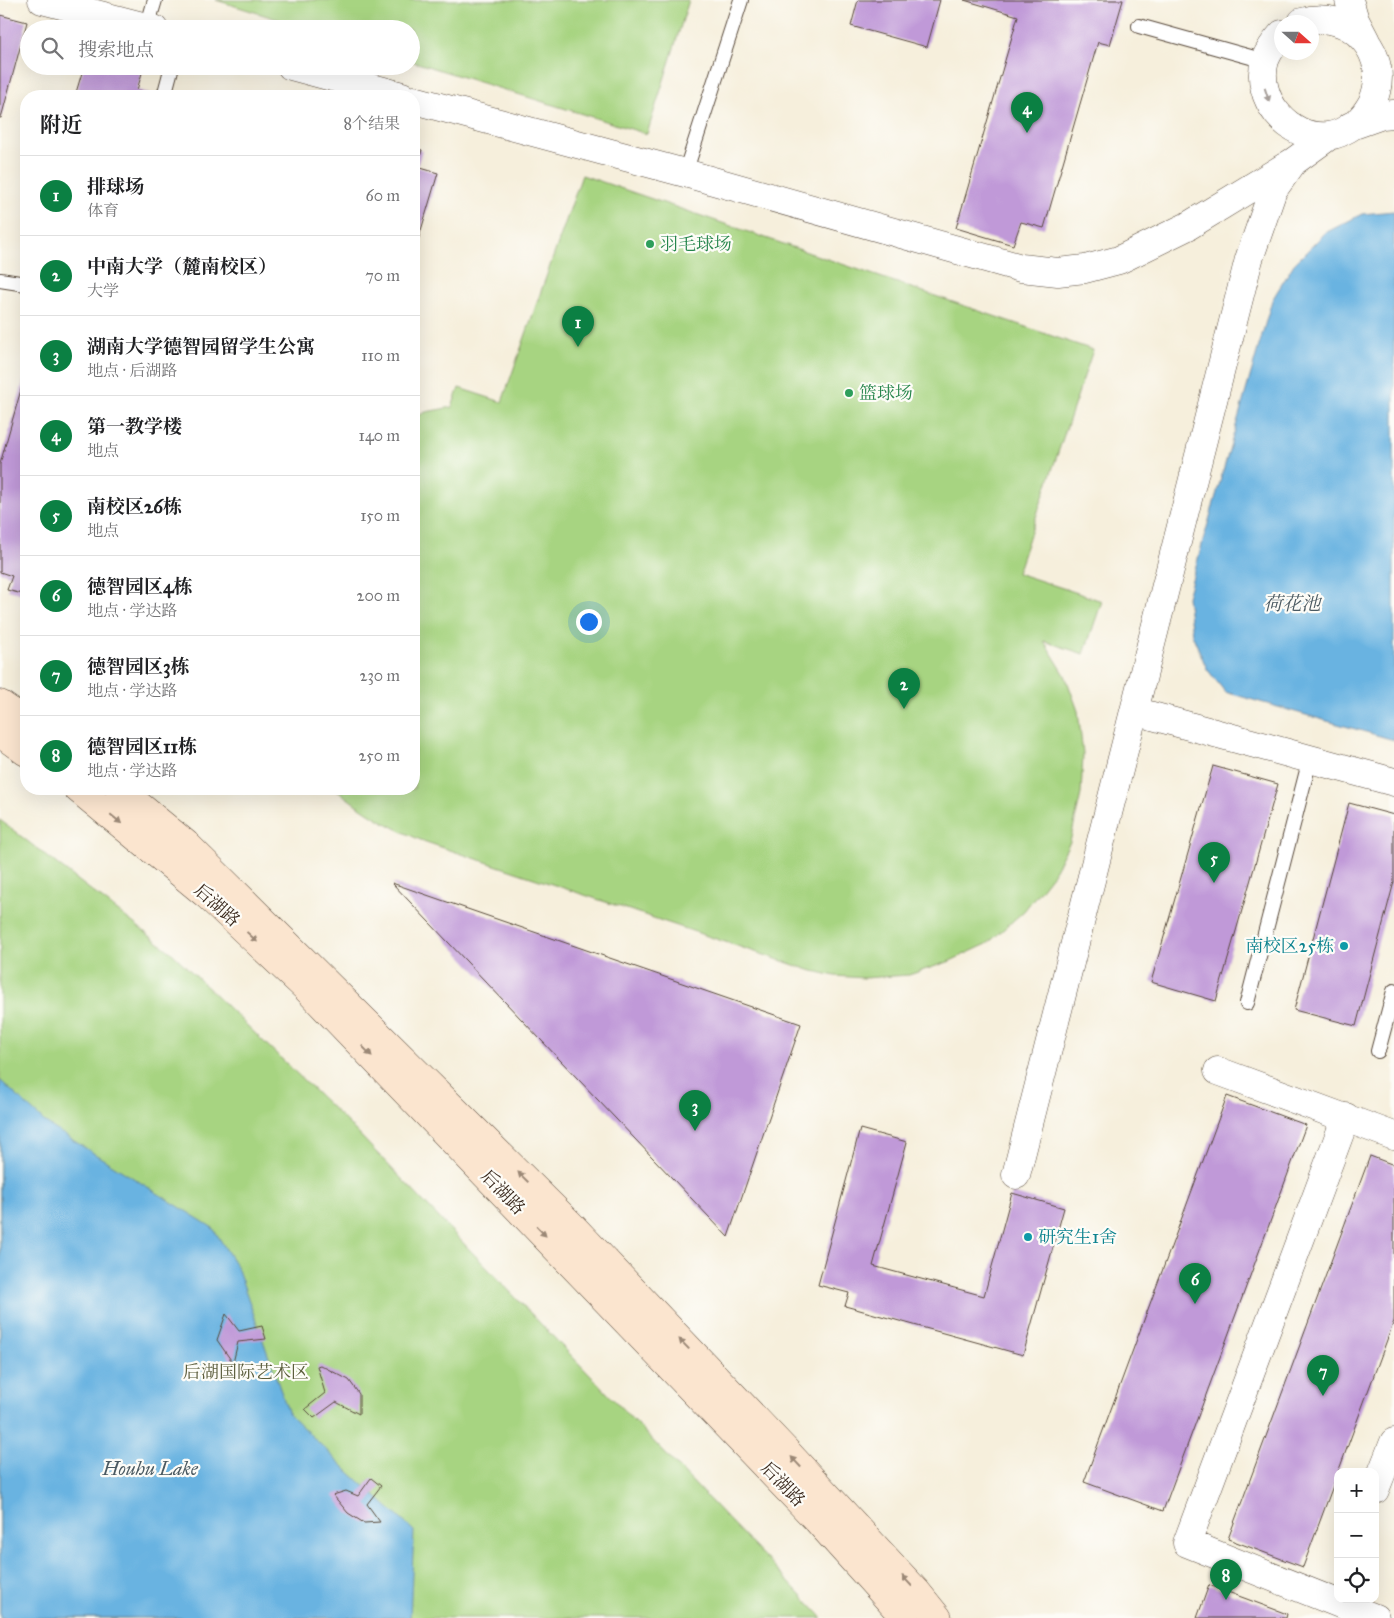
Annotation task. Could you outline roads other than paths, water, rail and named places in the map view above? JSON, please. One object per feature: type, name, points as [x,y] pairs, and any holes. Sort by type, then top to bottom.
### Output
[{"type":"main road","points":[[0,704],[20,718]]},
{"type":"main road","points":[[0,733],[20,748]]},
{"type":"main road","name":"后湖路","points":[[85,795],[208,896],[306,988],[810,1513],[906,1618]]},
{"type":"main road","name":"后湖路","points":[[126,795],[186,844],[571,1225],[852,1522],[938,1618]]},
{"type":"street","points":[[42,0],[119,20]]},
{"type":"street","points":[[1310,15],[1318,6],[1320,0]]},
{"type":"street","points":[[420,102],[685,173],[1021,268],[1058,272],[1085,269],[1119,260],[1188,226],[1293,162],[1339,131],[1356,123],[1368,111],[1376,96],[1379,76],[1376,57],[1355,20],[1348,0]]},
{"type":"street","points":[[1319,19],[1333,20],[1351,27],[1394,68]]},
{"type":"street","points":[[1274,43],[1265,61],[1263,79],[1267,98],[1276,114],[1299,131],[1314,136],[1339,131],[1382,115],[1394,114]]},
{"type":"street","points":[[324,75],[380,90]]},
{"type":"street","points":[[1016,1175],[1249,258],[1273,190],[1293,162]]},
{"type":"street","points":[[1134,711],[1394,782]]},
{"type":"street","points":[[1218,1071],[1394,1136]]},
{"type":"street","points":[[1346,1117],[1186,1542],[1375,1618]]},
{"type":"street","points":[[1379,1480],[1394,1442]]},
{"type":"lane","points":[[151,20],[155,0]]},
{"type":"lane","points":[[685,173],[741,0]]},
{"type":"lane","points":[[1139,26],[1265,61]]},
{"type":"lane","points":[[166,90],[170,75]]},
{"type":"lane","points":[[0,280],[20,283]]},
{"type":"lane","points":[[1246,1003],[1310,759]]},
{"type":"lane","points":[[1378,1051],[1394,991]]},
{"type":"water","name":"荷花池","points":[[1394,211],[1394,740],[1225,692],[1207,669],[1192,634],[1187,597],[1272,300],[1294,264],[1325,233],[1362,214]]},
{"type":"water","name":"Houhu Lake","points":[[0,1080],[47,1124],[213,1228],[237,1267],[289,1414],[414,1531],[410,1618],[0,1618]]},
{"type":"place","name":"第一教学楼","points":[[1027,133]]},
{"type":"place","name":"羽毛球场","points":[[650,244]]},
{"type":"place","name":"排球场","points":[[578,347]]},
{"type":"place","name":"篮球场","points":[[849,393]]},
{"type":"place","name":"中南大学（麓南校区）","points":[[904,709]]},
{"type":"place","name":"南校区26栋","points":[[1214,883]]},
{"type":"place","name":"南校区25栋","points":[[1344,946]]},
{"type":"place","name":"湖南大学德智园留学生公寓","points":[[695,1131]]},
{"type":"place","name":"研究生1舍","points":[[1028,1237]]},
{"type":"place","name":"徳智园区4栋","points":[[1195,1304]]},
{"type":"place","name":"徳智园区3栋","points":[[1323,1396]]},
{"type":"place","name":"德智园区11栋","points":[[1226,1600]]},
{"type":"park label","name":"后湖国际艺术区","points":[[246,1372]]}]
